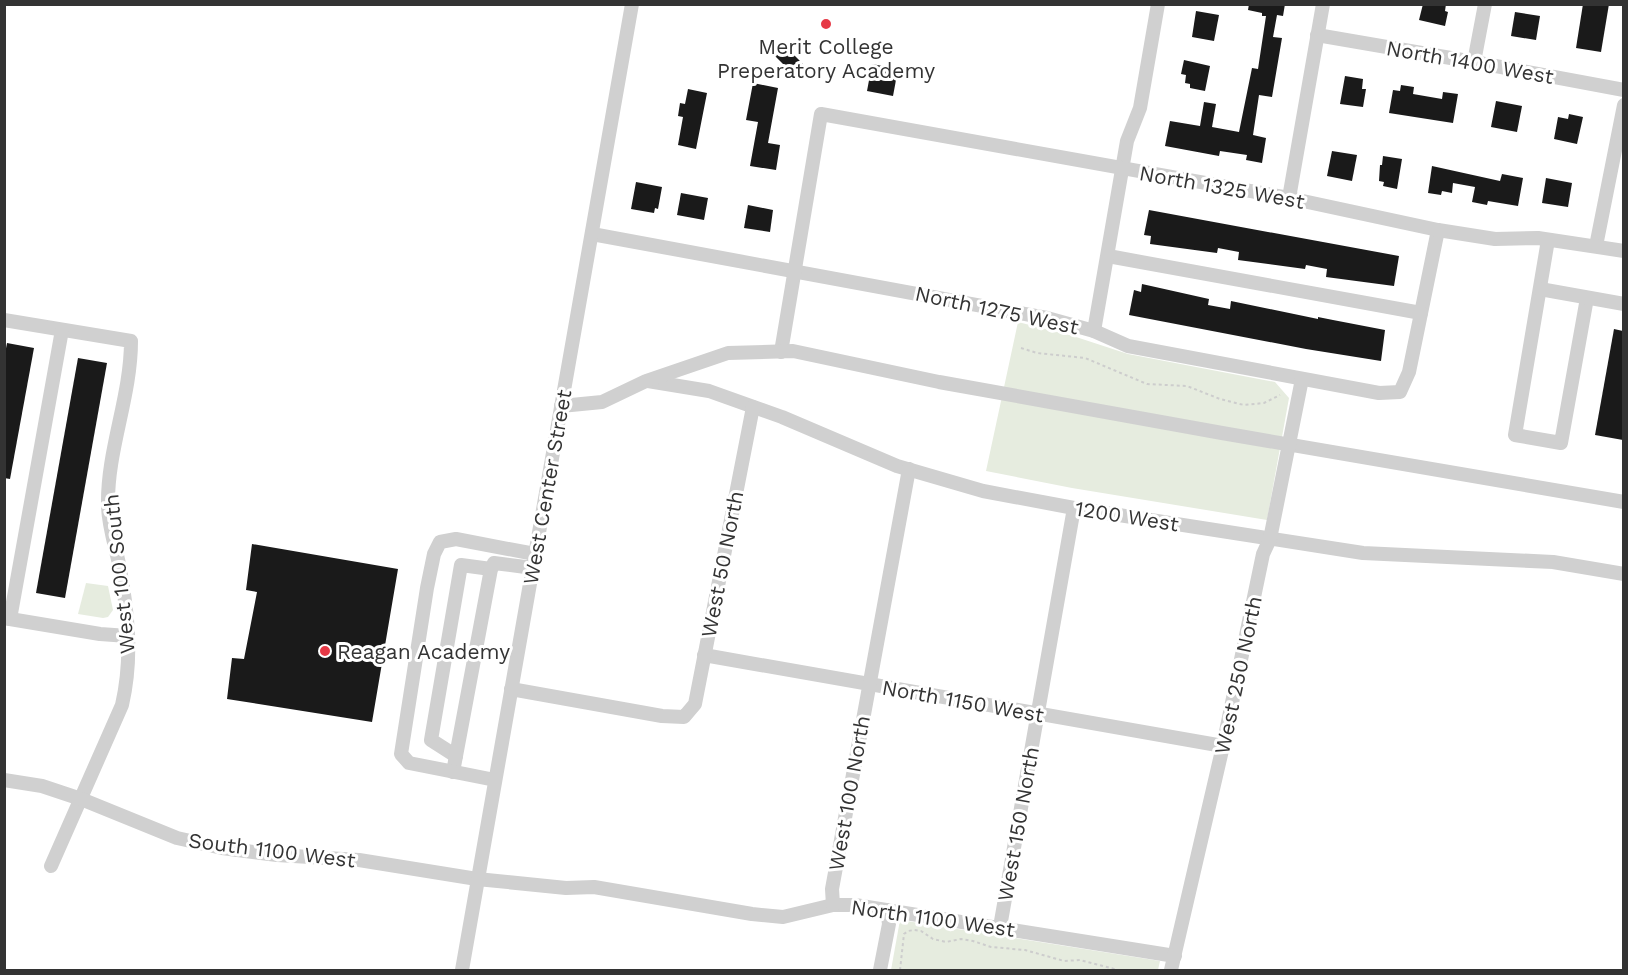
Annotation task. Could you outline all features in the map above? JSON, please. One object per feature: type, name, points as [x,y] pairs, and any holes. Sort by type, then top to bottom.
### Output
[{"type":"street","name":"West Center Street","points":[[462,970],[632,4]]},
{"type":"street","points":[[1094,331],[1127,141],[1140,108],[1158,4]]},
{"type":"street","points":[[1289,198],[1323,4]]},
{"type":"street","points":[[1474,62],[1485,4]]},
{"type":"street","name":"North 1400 West","points":[[1317,35],[1623,90]]},
{"type":"street","points":[[1596,246],[1623,105]]},
{"type":"street","name":"North 1325 West","points":[[794,271],[821,114],[1122,170],[1289,198],[1438,230],[1495,239],[1548,240],[1623,251]]},
{"type":"street","points":[[1108,256],[1421,313],[1438,230]]},
{"type":"street","name":"North 1275 West","points":[[592,234],[1047,318],[1094,331],[1128,346],[1378,393],[1400,392],[1408,372],[1421,313]]},
{"type":"street","points":[[1548,240],[1515,435],[1561,443],[1587,298]]},
{"type":"street","points":[[781,352],[794,271]]},
{"type":"street","points":[[1540,289],[1623,304]]},
{"type":"street","points":[[4,320],[62,330],[7,619],[100,634],[128,636]]},
{"type":"street","name":"West 100 South","points":[[51,866],[122,705],[129,661],[121,574],[108,507],[110,473],[131,364],[131,342],[62,330]]},
{"type":"street","points":[[561,406],[602,402],[646,381],[728,353],[793,351],[939,382],[1222,434],[1623,502]]},
{"type":"street","name":"West 250 North","points":[[1171,970],[1263,554],[1270,539],[1302,379]]},
{"type":"street","name":"1200 West","points":[[646,381],[709,392],[753,407],[909,469],[983,490],[1074,508],[1363,553],[1553,562],[1623,574]]},
{"type":"street","name":"West 50 North","points":[[511,689],[662,716],[684,717],[695,704],[753,407]]},
{"type":"street","name":"West 100 North","points":[[833,905],[832,889],[909,469]]},
{"type":"street","name":"West 150 North","points":[[1000,927],[1074,508]]},
{"type":"street","points":[[495,780],[409,763],[401,754],[403,730],[434,554],[440,542],[456,539],[534,561]]},
{"type":"street","points":[[453,772],[491,569],[494,563],[534,561]]},
{"type":"street","points":[[456,756],[431,740],[461,565],[491,569]]},
{"type":"street","name":"North 1150 West","points":[[704,655],[1222,746]]},
{"type":"street","name":"South 1100 West","points":[[4,780],[42,786],[81,799],[177,838],[222,848],[277,855],[359,860],[477,879]]},
{"type":"street","name":"North 1100 West","points":[[477,879],[566,888],[594,887],[752,914],[783,917],[833,905],[855,905],[1175,956]]},
{"type":"street","points":[[880,970],[889,924],[887,910]]},
{"type":"path","points":[[1021,348],[1037,353],[1085,358],[1147,384],[1186,386],[1220,399],[1245,405],[1264,403],[1280,395]]},
{"type":"path","points":[[900,970],[904,934],[914,930],[946,942],[961,939],[991,947],[1025,950],[1064,961],[1080,960],[1118,970]]},
{"type":"shaded area","points":[[1018,322],[1073,336],[1128,354],[1275,382],[1289,398],[1267,520],[1072,488],[986,471]]},
{"type":"shaded area","points":[[86,583],[108,586],[113,610],[108,617],[78,614]]},
{"type":"shaded area","points":[[900,920],[1160,961],[1158,970],[891,970]]},
{"type":"building","points":[[1249,4],[1285,4],[1283,16],[1277,15],[1273,37],[1282,38],[1272,97],[1259,95],[1253,135],[1266,138],[1262,163],[1246,160],[1247,155],[1220,151],[1219,156],[1165,146],[1170,121],[1200,126],[1204,102],[1216,104],[1212,127],[1239,132],[1252,68],[1258,69],[1266,16],[1248,10]]},
{"type":"building","points":[[1423,4],[1446,4],[1445,11],[1448,12],[1445,26],[1419,20]]},
{"type":"building","points":[[1583,4],[1609,4],[1601,52],[1576,48]]},
{"type":"building","points":[[1196,11],[1219,15],[1214,41],[1192,37]]},
{"type":"building","points":[[1515,12],[1540,16],[1536,40],[1511,36]]},
{"type":"building","points":[[785,46],[805,66],[795,76],[775,56]]},
{"type":"building","points":[[1184,60],[1210,66],[1205,91],[1190,88],[1190,84],[1185,83],[1186,75],[1181,74]]},
{"type":"building","points":[[872,64],[898,69],[893,96],[867,91]]},
{"type":"building","points":[[1345,76],[1363,79],[1362,89],[1366,89],[1363,107],[1340,104]]},
{"type":"building","points":[[753,83],[778,88],[768,143],[780,145],[776,170],[750,166],[758,122],[746,120]]},
{"type":"building","points":[[1401,85],[1414,87],[1413,94],[1442,99],[1443,92],[1458,94],[1453,123],[1389,113],[1393,90],[1400,91]]},
{"type":"building","points":[[688,89],[707,93],[696,149],[678,145],[683,117],[678,116],[680,103],[685,104]]},
{"type":"building","points":[[1496,101],[1522,106],[1517,132],[1491,127]]},
{"type":"building","points":[[1569,114],[1583,117],[1577,144],[1554,139],[1558,117],[1568,119]]},
{"type":"building","points":[[1332,151],[1357,155],[1352,181],[1327,176]]},
{"type":"building","points":[[1383,156],[1402,159],[1397,189],[1383,186],[1384,182],[1379,181]]},
{"type":"building","points":[[1432,166],[1500,181],[1502,174],[1523,178],[1518,206],[1488,201],[1487,205],[1472,202],[1475,187],[1453,183],[1452,193],[1442,191],[1441,195],[1428,193]]},
{"type":"building","points":[[1546,178],[1572,183],[1568,207],[1542,203]]},
{"type":"building","points":[[636,182],[662,187],[658,209],[655,208],[654,213],[631,209]]},
{"type":"building","points":[[681,193],[708,198],[704,220],[677,215]]},
{"type":"building","points":[[748,205],[773,210],[770,232],[744,228]]},
{"type":"building","points":[[1149,210],[1399,256],[1394,286],[1326,277],[1327,269],[1306,265],[1305,269],[1238,260],[1239,252],[1218,248],[1217,253],[1150,244],[1151,236],[1144,235]]},
{"type":"building","points":[[1142,284],[1209,299],[1208,305],[1230,309],[1231,301],[1385,330],[1381,361],[1129,315],[1134,290],[1141,292]]},
{"type":"building","points":[[1614,329],[1623,331],[1623,440],[1595,435]]},
{"type":"building","points":[[7,343],[34,348],[10,479],[4,478],[4,359]]},
{"type":"building","points":[[78,358],[107,363],[65,598],[36,593]]},
{"type":"building","points":[[252,544],[398,569],[372,722],[227,699],[232,658],[244,659],[257,592],[246,590]]},
{"type":"place","name":"Merit College Preperatory Academy","points":[[826,24]]},
{"type":"place","name":"Reagan Academy","points":[[325,651]]}]
